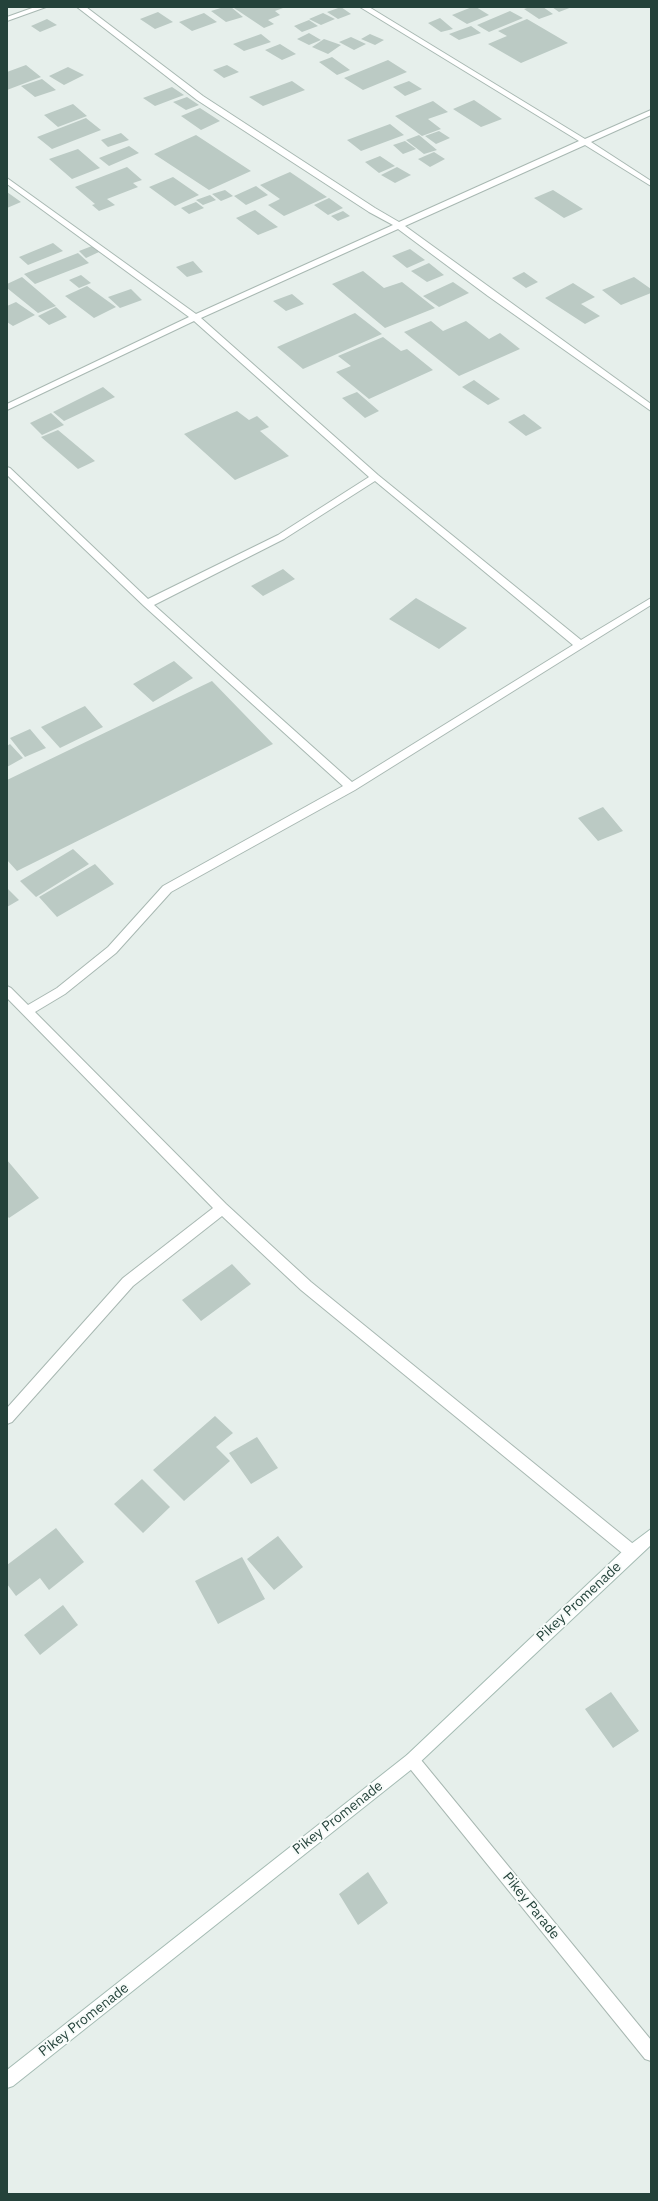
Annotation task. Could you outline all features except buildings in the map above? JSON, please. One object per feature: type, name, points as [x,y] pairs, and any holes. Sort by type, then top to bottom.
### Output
[{"type":"street","points":[[7,19],[42,7]]},
{"type":"street","points":[[81,7],[200,98],[359,202],[397,224],[651,408]]},
{"type":"street","points":[[364,7],[584,141],[651,184]]},
{"type":"street","points":[[7,407],[195,317],[397,224],[651,112]]},
{"type":"street","points":[[7,180],[195,317],[376,476],[580,645]]},
{"type":"street","points":[[7,470],[147,604],[350,787]]},
{"type":"street","points":[[147,604],[280,536],[376,476]]},
{"type":"street","points":[[27,1011],[61,992],[112,950],[166,889],[350,787],[651,601]]},
{"type":"street","points":[[7,991],[222,1208],[306,1286],[632,1552]]},
{"type":"street","points":[[7,1418],[128,1282],[222,1208]]},
{"type":"street","name":"Pikey Promenade","points":[[7,2080],[412,1760],[632,1552],[651,1536]]},
{"type":"street","name":"Pikey Parade","points":[[412,1760],[651,2053]]}]
